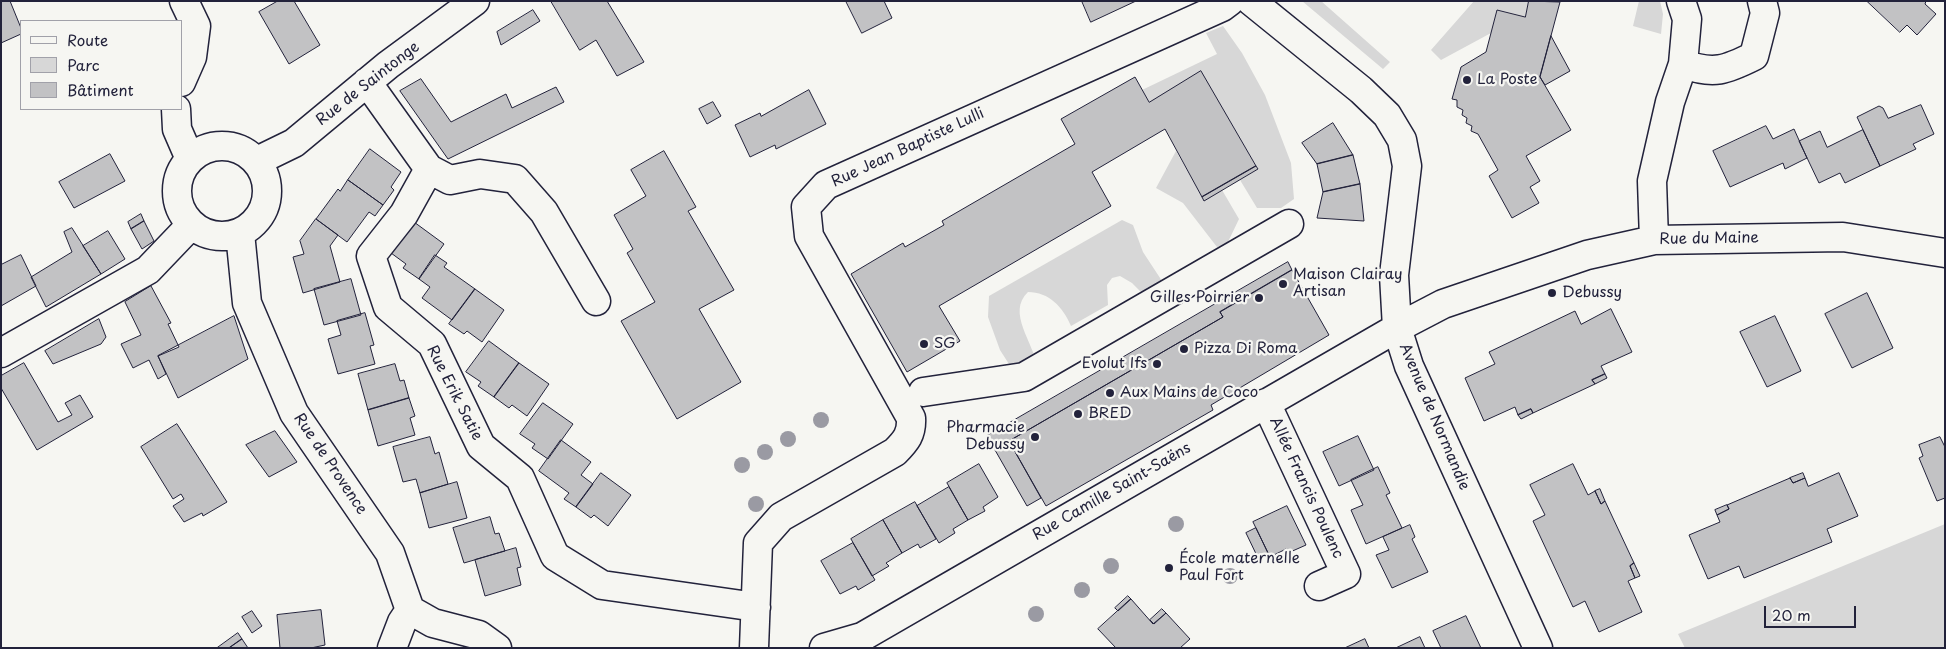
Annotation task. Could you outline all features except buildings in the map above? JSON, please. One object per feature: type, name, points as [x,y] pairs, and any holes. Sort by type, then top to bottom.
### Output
[{"type":"street","points":[[182,80],[192,57],[196,26],[184,1]]},
{"type":"street","name":"Rue de Saintonge","points":[[257,162],[294,143],[367,82],[476,1]]},
{"type":"street","name":"Rue Jean Baptiste Lulli","points":[[756,607],[758,543],[780,517],[895,452],[907,441],[912,430],[911,418],[809,236],[806,207],[826,185],[1222,7],[1230,1]]},
{"type":"street","name":"Avenue de Normandie","points":[[1251,1],[1361,90],[1387,115],[1402,140],[1407,166],[1394,275],[1397,328],[1409,366],[1538,648]]},
{"type":"street","points":[[1683,64],[1704,71],[1727,69],[1754,56],[1765,13],[1762,1]]},
{"type":"street","points":[[1654,240],[1652,181],[1670,102],[1683,64],[1686,7]]},
{"type":"street","points":[[367,82],[429,169],[450,180],[480,174],[515,179],[544,212],[596,301]]},
{"type":"street","points":[[176,110],[177,129],[190,159]]},
{"type":"street","points":[[216,146],[232,146],[246,152],[257,162],[265,174],[268,188],[267,202],[262,215],[252,225],[240,233],[228,237],[214,236],[191,225],[182,213],[177,200],[177,185],[181,171],[190,159],[202,150],[216,146]]},
{"type":"street","name":"Rue Erik Satie","points":[[429,169],[404,214],[370,256],[388,307],[432,344],[481,446],[520,478],[555,556],[602,585],[756,607]]},
{"type":"street","points":[[923,392],[1024,377],[1289,224]]},
{"type":"street","points":[[1,354],[148,270],[191,225]]},
{"type":"street","name":"Rue de Provence","points":[[240,233],[247,303],[294,413],[390,553],[410,610]]},
{"type":"street","name":"Rue du Maine","points":[[1397,328],[1444,304],[1586,255],[1654,240],[1843,237],[1945,253]]},
{"type":"street","name":"Rue Camille Saint-Saëns","points":[[824,648],[855,644],[871,632],[1397,328]]},
{"type":"street","name":"Allée Francis Poulenc","points":[[1266,403],[1346,574],[1318,586]]},
{"type":"street","points":[[754,648],[756,607]]},
{"type":"street","points":[[392,648],[402,622],[410,610],[462,640],[479,635],[497,648]]},
{"type":"green space","points":[[1302,1],[1321,1],[1390,62],[1383,69]]},
{"type":"green space","points":[[1474,1],[1529,1],[1525,17],[1498,10],[1491,33],[1441,60],[1431,50]]},
{"type":"green space","points":[[1639,1],[1660,1],[1663,14],[1661,34],[1633,26]]},
{"type":"green space","points":[[1223,26],[1242,53],[1265,95],[1291,163],[1294,199],[1281,208],[1257,208],[1240,180],[1258,169],[1201,72],[1149,102],[1142,90],[1217,54],[1206,33]]},
{"type":"green space","points":[[1176,151],[1204,200],[1222,190],[1239,219],[1227,244],[1217,247],[1183,203],[1156,188]]},
{"type":"green space","points":[[1122,220],[1133,225],[1143,252],[1162,281],[1164,292],[1145,296],[1132,283],[1120,276],[1112,278],[1107,285],[1108,305],[1071,326],[1064,313],[1049,298],[1028,292],[1022,300],[1020,318],[1037,367],[1016,375],[1000,350],[988,317],[989,296]]},
{"type":"green space","points":[[1945,524],[1945,648],[1685,648],[1678,634]]},
{"type":"place","name":"La Poste","points":[[1467,80]]},
{"type":"place","name":"Maison Clairay Artisan","points":[[1283,284]]},
{"type":"place","name":"Debussy","points":[[1552,293]]},
{"type":"place","name":"Gilles Poirrier","points":[[1259,298]]},
{"type":"place","name":"SG","points":[[924,344]]},
{"type":"place","name":"Pizza Di Roma","points":[[1184,349]]},
{"type":"place","name":"Evolut Ifs","points":[[1157,364]]},
{"type":"place","name":"Aux Mains de Coco","points":[[1110,393]]},
{"type":"place","name":"BRED","points":[[1078,414]]},
{"type":"place","name":"Pharmacie Debussy","points":[[1035,437]]},
{"type":"place","name":"École maternelle Paul Fort","points":[[1169,568]]}]
